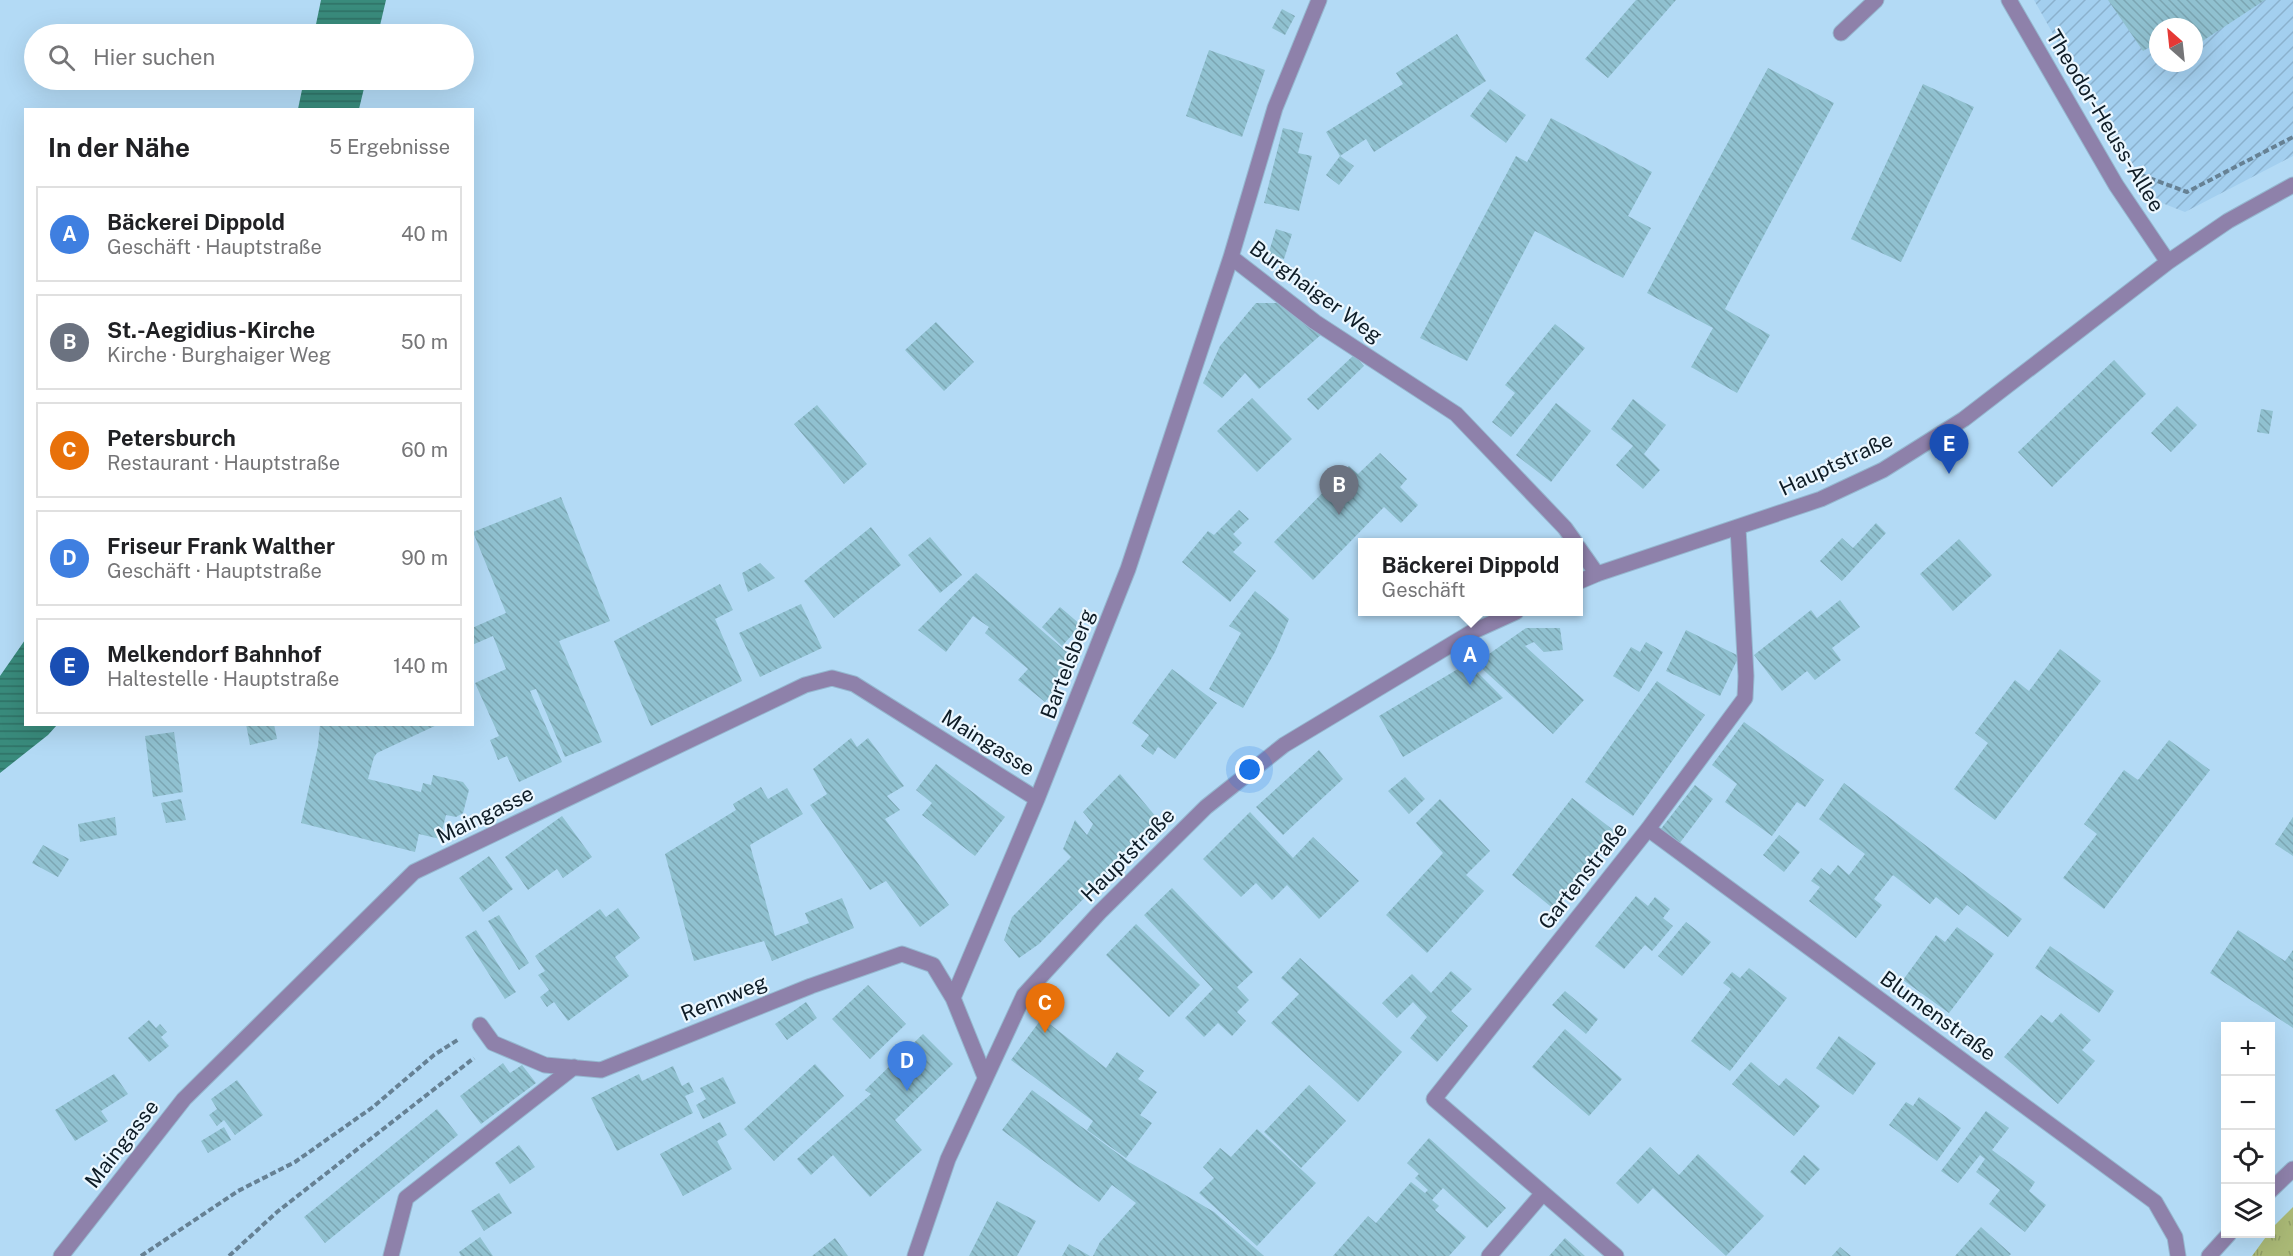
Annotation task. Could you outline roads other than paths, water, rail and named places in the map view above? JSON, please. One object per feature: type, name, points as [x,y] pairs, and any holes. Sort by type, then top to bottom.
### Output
[{"type":"street","name":"Burghaiger Weg","points":[[1319,0],[1275,108],[1232,257],[1315,322],[1456,414],[1565,528],[1572,538]]},
{"type":"street","points":[[1841,33],[1876,0]]},
{"type":"street","name":"Theodor-Heuss-Allee","points":[[2009,0],[2116,185],[2168,262]]},
{"type":"street","name":"Hauptstraße","points":[[1583,580],[1821,499],[1882,470],[1964,419],[2168,262],[2228,221],[2293,185]]},
{"type":"street","name":"Bartelsberg","points":[[953,998],[1037,799],[1128,569],[1232,257]]},
{"type":"street","name":"Gartenstraße","points":[[1616,1256],[1434,1099],[1648,829],[1745,698],[1746,676],[1738,528]]},
{"type":"street","points":[[1583,554],[1597,573]]},
{"type":"street","name":"Hauptstraße","points":[[915,1256],[948,1160],[1024,995],[1099,913],[1206,807],[1284,745],[1472,632],[1507,616]]},
{"type":"street","name":"Maingasse","points":[[61,1256],[184,1100],[414,872],[805,685],[832,678],[854,684],[1037,799]]},
{"type":"street","name":"Blumenstraße","points":[[1648,829],[2155,1202],[2175,1237],[2178,1256]]},
{"type":"street","name":"Rennweg","points":[[480,1025],[493,1043],[545,1065],[601,1070],[811,986],[902,954],[933,965],[953,998]]},
{"type":"street","points":[[953,998],[985,1077]]},
{"type":"street","points":[[391,1256],[406,1198],[574,1067]]},
{"type":"street","points":[[2275,1187],[2293,1169]]},
{"type":"street","points":[[1489,1256],[1543,1193]]},
{"type":"street","points":[[2209,1256],[2225,1238]]},
{"type":"place","name":"Melkendorf Bahnhof","points":[[1949,474]]},
{"type":"place","name":"St.-Aegidius-Kirche","points":[[1339,515]]},
{"type":"place","name":"Bäckerei Dippold","points":[[1470,685]]},
{"type":"place","name":"Petersburch","points":[[1045,1033]]},
{"type":"place","name":"Friseur Frank Walther","points":[[907,1091]]}]
